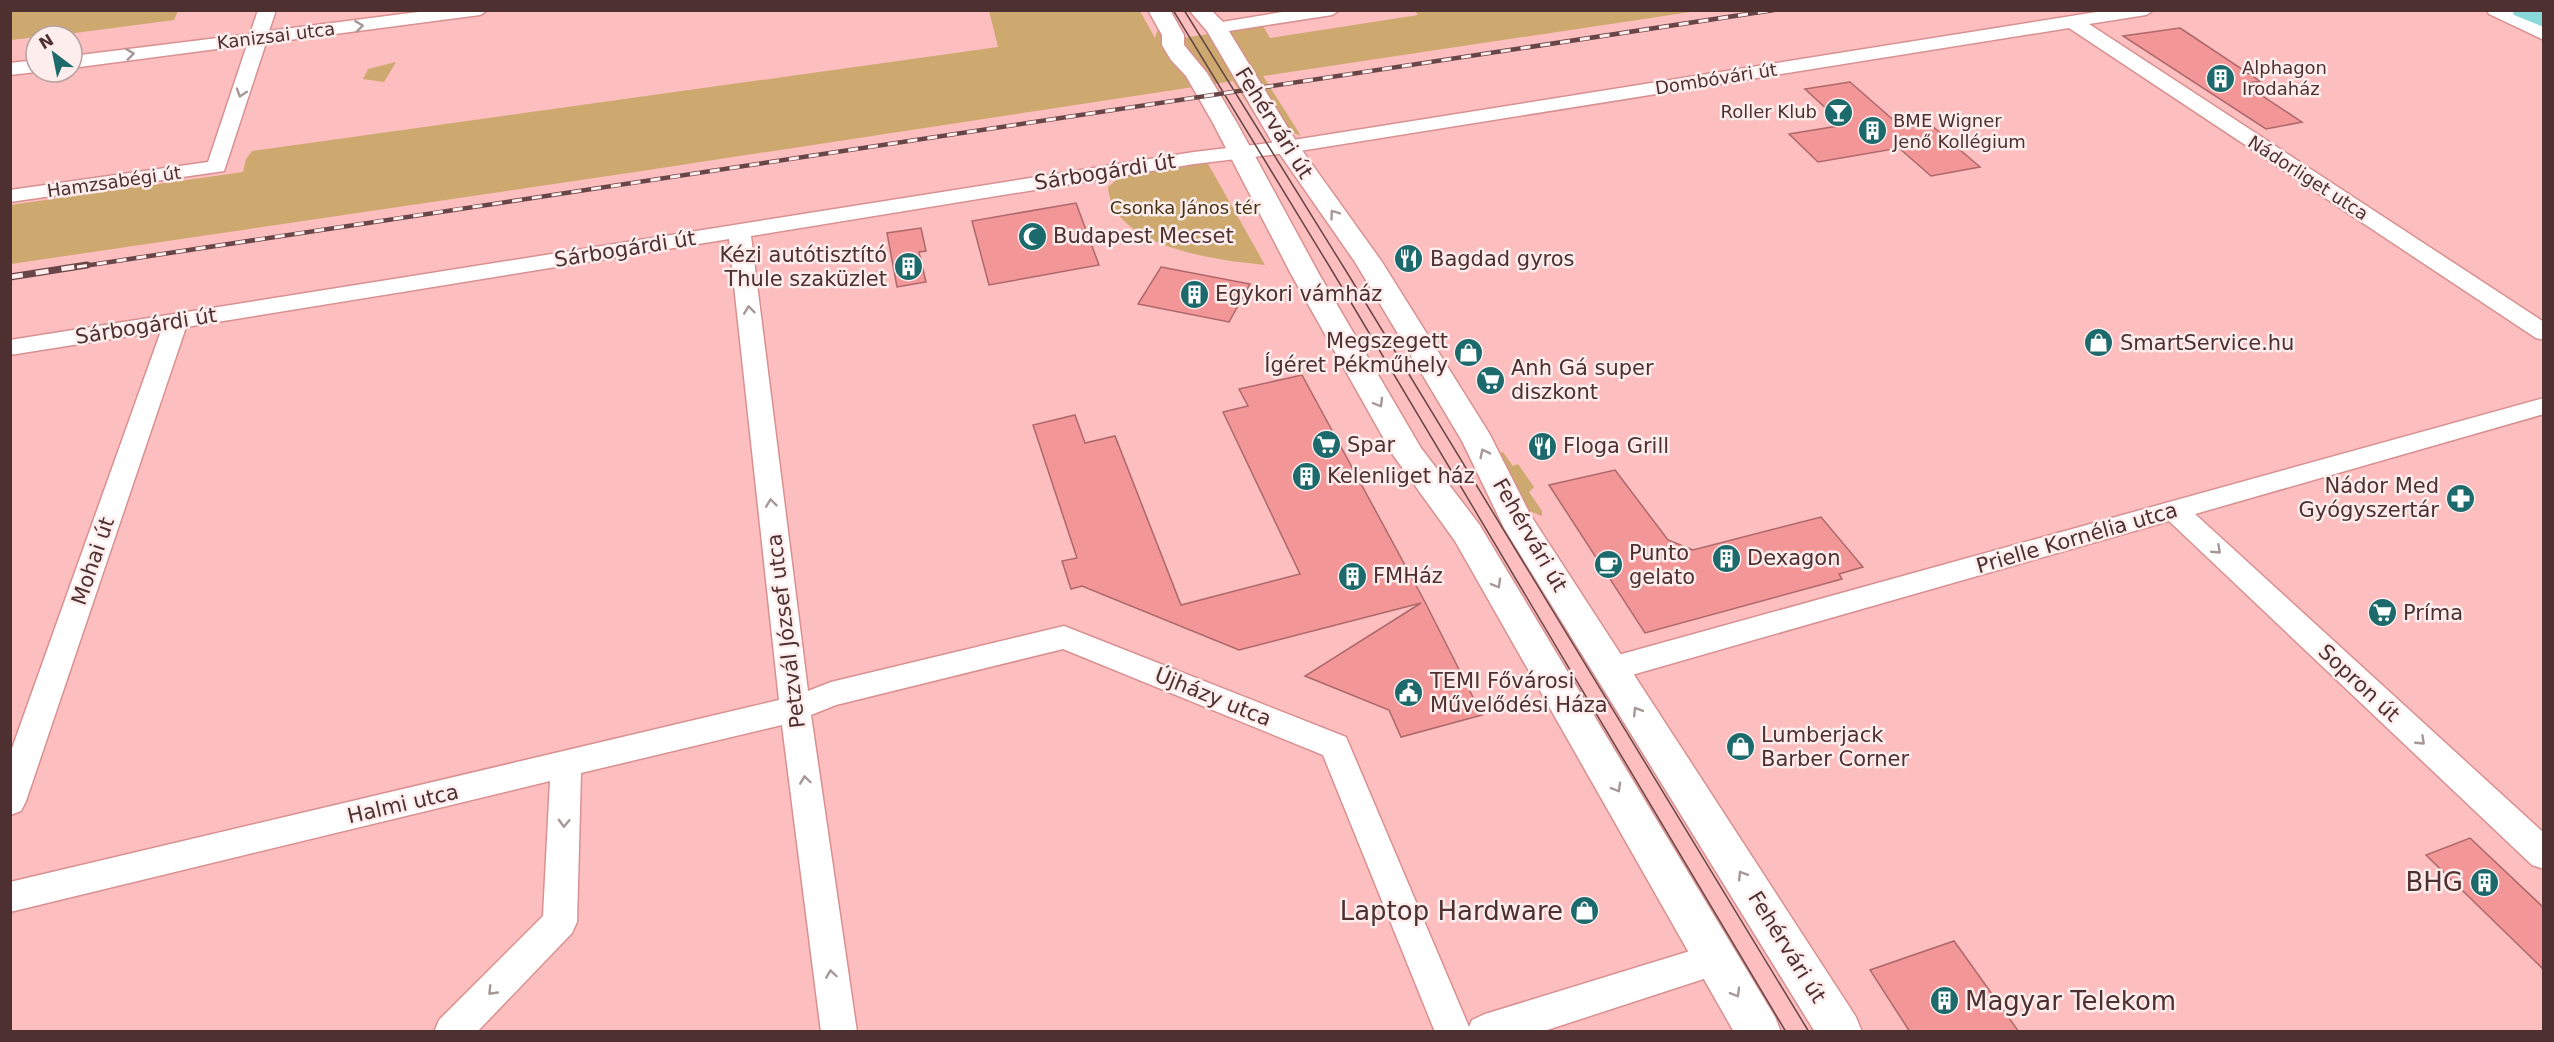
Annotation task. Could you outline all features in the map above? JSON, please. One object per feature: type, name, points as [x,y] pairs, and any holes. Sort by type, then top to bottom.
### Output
[{"type":"main road","points":[[2522,10],[2544,21]]},
{"type":"street","points":[[259,37],[267,10]]},
{"type":"street","name":"Kanizsai utca","points":[[84,60],[480,10]]},
{"type":"street","name":"Fehérvári út","points":[[1159,10],[1173,34],[1173,45],[1196,73],[1241,152],[1305,274],[1409,455],[1467,533],[1759,1032]]},
{"type":"street","name":"Fehérvári út","points":[[1199,10],[1216,28],[1287,147],[1379,279],[1478,441],[1516,519],[1840,1032]]},
{"type":"street","points":[[1173,34],[1332,10]]},
{"type":"street","name":"Dombóvári út","points":[[1241,152],[1287,147],[2146,10]]},
{"type":"street","points":[[2494,10],[2544,34]]},
{"type":"street","name":"Nádorliget utca","points":[[2073,22],[2544,333]]},
{"type":"street","name":"Hamzsabégi út","points":[[10,196],[218,167],[259,37]]},
{"type":"street","name":"Sárbogárdi út","points":[[10,348],[739,230],[1241,152]]},
{"type":"street","name":"Petzvál József utca","points":[[739,230],[795,709],[839,1032]]},
{"type":"street","name":"Mohai út","points":[[10,801],[176,321]]},
{"type":"street","name":"Prielle Kornélia utca","points":[[1611,669],[2544,406]]},
{"type":"street","name":"Sopron út","points":[[2174,510],[2544,855]]},
{"type":"street","name":"Újházy utca","points":[[795,709],[831,694],[1064,636],[1335,746],[1453,1032]]},
{"type":"street","name":"Halmi utca","points":[[10,897],[795,709]]},
{"type":"street","points":[[452,1032],[560,922],[566,765]]},
{"type":"street","points":[[1485,1032],[1716,959]]},
{"type":"green space","points":[[11,10],[178,11],[174,20],[84,32],[84,24],[24,24],[24,38],[11,40]]},
{"type":"green space","points":[[989,11],[1140,11],[1155,38],[1160,22],[1168,40],[1263,26],[1270,38],[1418,15],[1415,11],[1697,11],[1263,76],[1301,136],[1262,120],[1260,123],[1233,81],[11,264],[10,205],[243,172],[246,159],[252,151],[998,47]]},
{"type":"green space","points":[[396,62],[384,82],[363,79],[368,69]]},
{"type":"green space","name":"Csonka János tér","points":[[1207,162],[1265,265],[1222,259],[1171,247],[1148,238],[1128,225],[1114,208],[1108,187],[1121,176]]},
{"type":"green space","points":[[1503,452],[1513,466],[1518,464],[1534,487],[1529,492],[1542,511],[1542,516],[1525,509],[1497,453]]},
{"type":"building","name":"Alphagon Irodaház","points":[[2180,28],[2260,81],[2244,84],[2302,122],[2266,129],[2123,36]]},
{"type":"building","name":"BME Wigner Jenő Kollégium","points":[[1850,82],[1898,124],[1924,119],[1980,167],[1931,176],[1899,148],[1818,162],[1789,134],[1844,125],[1805,89]]},
{"type":"building","name":"Budapest Mecset","points":[[1076,203],[1099,265],[989,285],[972,221]]},
{"type":"building","name":"Kézi autótisztító Thule szaküzlet","points":[[921,228],[926,251],[919,252],[926,282],[897,287],[887,233]]},
{"type":"building","name":"Egykori vámház","points":[[1161,267],[1250,284],[1229,322],[1138,304]]},
{"type":"building","points":[[1302,375],[1425,602],[1482,715],[1401,737],[1389,710],[1305,676],[1421,603],[1239,650],[1082,586],[1071,589],[1062,561],[1077,558],[1033,425],[1075,415],[1085,443],[1115,436],[1181,605],[1300,574],[1223,412],[1248,406],[1239,389]]},
{"type":"building","name":"Dexagon","points":[[1615,470],[1668,540],[1693,550],[1821,517],[1863,567],[1839,574],[1842,579],[1645,633],[1549,485]]},
{"type":"building","name":"BHG","points":[[2470,838],[2544,908],[2544,970],[2426,855]]},
{"type":"building","name":"Magyar Telekom","points":[[1954,941],[2019,1032],[1910,1032],[1870,970]]},
{"type":"tram line","points":[[1173,10],[1331,269],[1786,1032]]},
{"type":"tram line","points":[[1184,10],[1351,279],[1809,1032]]},
{"type":"railway","points":[[77,267],[1774,10]]},
{"type":"railway","points":[[10,277],[87,265]]},
{"type":"place","name":"Alphagon Irodaház","points":[[2221,78]]},
{"type":"place","name":"Roller Klub","points":[[1838,112]]},
{"type":"place","name":"BME Wigner Jenő Kollégium","points":[[1872,131]]},
{"type":"place","name":"Budapest Mecset","points":[[1032,236]]},
{"type":"place","name":"Bagdad gyros","points":[[1409,259]]},
{"type":"place","name":"Kézi autótisztító Thule szaküzlet","points":[[908,267]]},
{"type":"place","name":"Egykori vámház","points":[[1194,294]]},
{"type":"place","name":"SmartService.hu","points":[[2099,343]]},
{"type":"place","name":"Megszegett Ígéret Pékműhely","points":[[1469,353]]},
{"type":"place","name":"Anh Gá super diszkont","points":[[1490,380]]},
{"type":"place","name":"Spar","points":[[1326,445]]},
{"type":"place","name":"Floga Grill","points":[[1542,446]]},
{"type":"place","name":"Kelenliget ház","points":[[1306,476]]},
{"type":"place","name":"Nádor Med Gyógyszertár","points":[[2460,498]]},
{"type":"place","name":"Dexagon","points":[[1726,558]]},
{"type":"place","name":"Punto gelato","points":[[1608,565]]},
{"type":"place","name":"FMHáz","points":[[1352,576]]},
{"type":"place","name":"Príma","points":[[2382,613]]},
{"type":"place","name":"TEMI Fővárosi Művelődési Háza","points":[[1409,693]]},
{"type":"place","name":"Lumberjack Barber Corner","points":[[1740,747]]},
{"type":"place","name":"BHG","points":[[2484,882]]},
{"type":"place","name":"Laptop Hardware","points":[[1584,911]]},
{"type":"place","name":"Magyar Telekom","points":[[1944,1001]]}]
